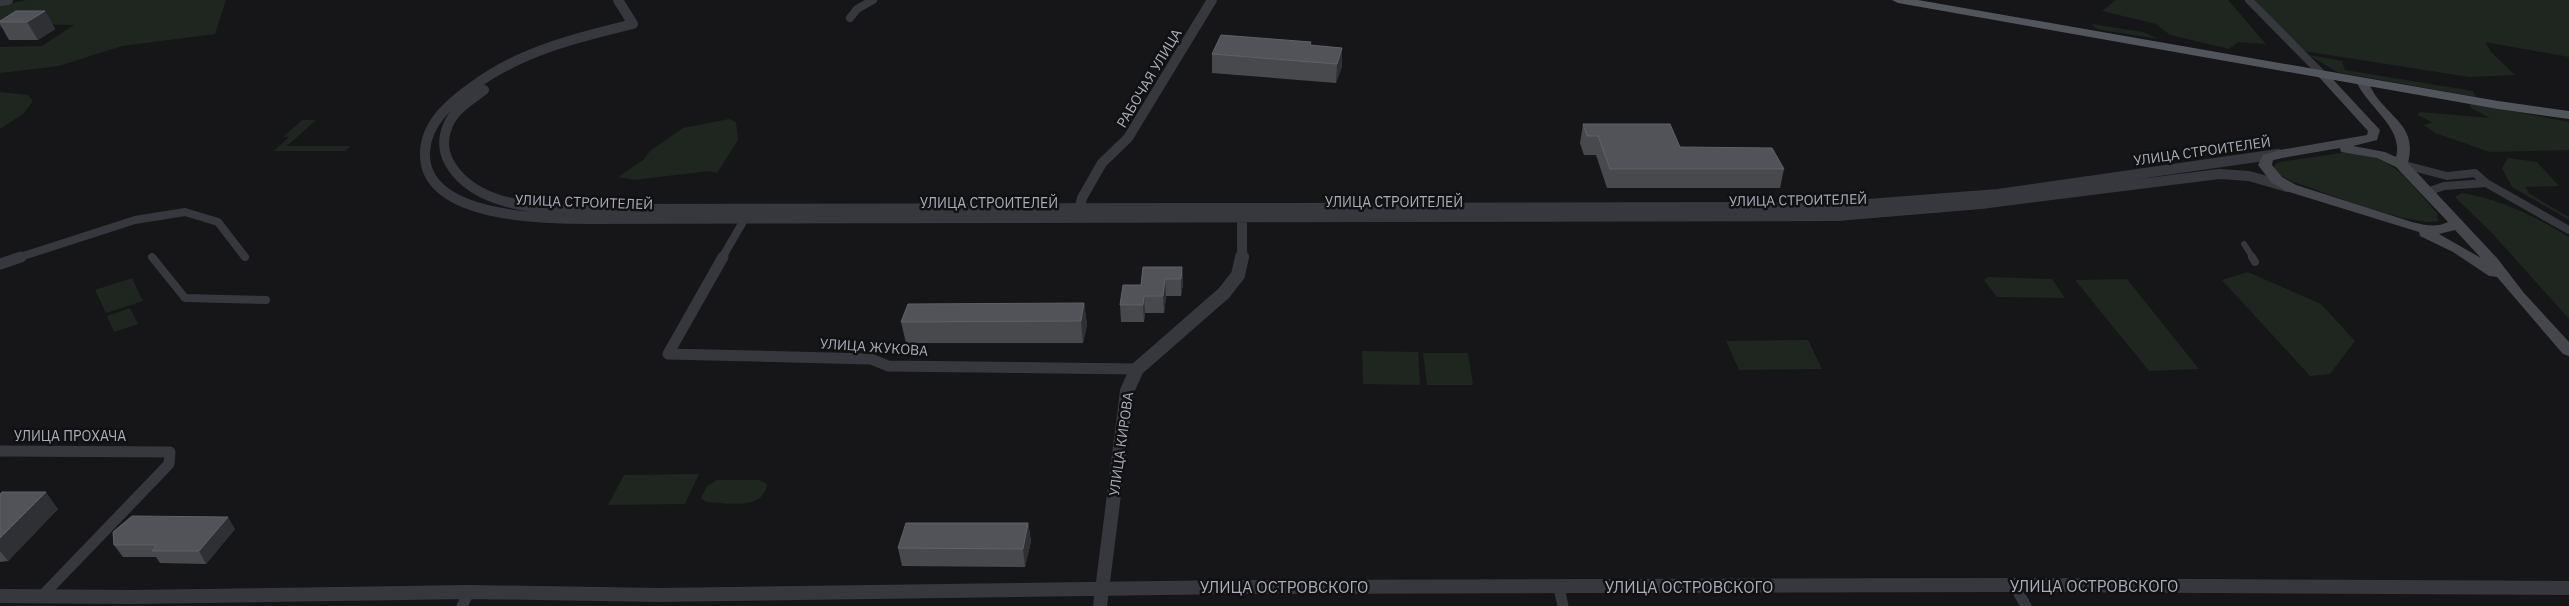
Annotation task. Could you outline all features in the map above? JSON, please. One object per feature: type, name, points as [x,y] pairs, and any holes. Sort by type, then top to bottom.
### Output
[{"type":"main road","points":[[1898,0],[2569,115]]},
{"type":"main road","points":[[2322,74],[2374,130],[2373,136],[2362,141],[2280,154],[2268,158],[2265,165],[2277,180],[2291,188],[2408,225],[2429,230],[2443,230],[2457,223]]},
{"type":"main road","points":[[2362,81],[2370,98],[2403,134],[2405,154],[2401,164]]},
{"type":"main road","points":[[2322,148],[2367,152],[2401,164],[2492,260],[2519,296]]},
{"type":"main road","points":[[2408,225],[2464,252],[2486,267],[2519,296],[2569,350]]},
{"type":"street","points":[[0,2],[8,0]]},
{"type":"street","points":[[618,0],[633,24]]},
{"type":"street","points":[[850,18],[857,10],[873,0]]},
{"type":"street","name":"РАБОЧАЯ УЛИЦА","points":[[1079,213],[1084,193],[1102,163],[1128,138],[1212,0]]},
{"type":"street","points":[[2249,0],[2322,74]]},
{"type":"street","name":"УЛИЦА СТРОИТЕЛЕЙ","points":[[633,24],[580,37],[535,53],[484,80],[458,98],[431,126],[425,150],[426,164],[432,177],[443,190],[463,202],[512,216],[532,218],[748,214],[1756,208],[1870,205],[2004,194],[2280,154]]},
{"type":"street","name":"УЛИЦА СТРОИТЕЛЕЙ","points":[[633,24],[536,59],[470,100],[451,120],[446,130],[445,157],[462,181],[491,197],[531,207],[748,214]]},
{"type":"street","points":[[458,98],[470,100]]},
{"type":"street","points":[[2401,164],[2447,175],[2475,173],[2486,183],[2569,230]]},
{"type":"street","name":"УЛИЦА СТРОИТЕЛЕЙ","points":[[1241,212],[1837,216],[1913,212],[2005,203],[2220,174],[2249,176],[2291,188]]},
{"type":"street","points":[[2426,192],[2444,186],[2486,183]]},
{"type":"street","points":[[0,264],[135,220],[185,212],[218,222],[246,258]]},
{"type":"street","name":"УЛИЦА КИРОВА","points":[[1101,598],[1127,391],[1137,369],[1224,293],[1238,275],[1242,259],[1241,212]]},
{"type":"street","name":"УЛИЦА ЖУКОВА","points":[[748,214],[668,354],[871,359],[888,366],[1137,369]]},
{"type":"street","points":[[2244,244],[2256,262]]},
{"type":"street","points":[[152,257],[185,298],[266,300]]},
{"type":"street","name":"УЛИЦА ПРОХАЧА","points":[[0,451],[170,452],[171,456],[169,464],[37,601]]},
{"type":"street","points":[[2014,586],[2026,606]]},
{"type":"street","name":"УЛИЦА ОСТРОВСКОГО","points":[[0,596],[37,601],[656,600],[1101,598],[1233,587],[2014,586],[2569,588]]},
{"type":"street","points":[[1559,588],[1563,606]]},
{"type":"shaded area","points":[[27,0],[226,0],[215,34],[122,46],[59,66],[0,73],[0,47],[42,46],[74,25],[28,24],[0,28],[0,5]]},
{"type":"shaded area","points":[[2116,0],[2228,0],[2266,44],[2238,42],[2229,49],[2170,35],[2156,24],[2102,11]]},
{"type":"shaded area","points":[[2255,0],[2569,0],[2569,57],[2485,42],[2491,52],[2515,75],[2469,77],[2303,51]]},
{"type":"shaded area","points":[[2092,24],[2143,32],[2159,39],[2101,30],[2095,28]]},
{"type":"shaded area","points":[[2309,55],[2342,61],[2345,70],[2473,91],[2476,97],[2337,72]]},
{"type":"shaded area","points":[[0,92],[28,95],[33,101],[23,114],[0,129]]},
{"type":"shaded area","points":[[2469,103],[2569,122],[2569,150],[2490,152],[2435,133],[2424,125],[2432,122],[2417,115],[2420,112],[2490,118],[2471,108]]},
{"type":"shaded area","points":[[729,119],[736,122],[738,140],[717,173],[710,171],[634,180],[618,177],[683,128]]},
{"type":"shaded area","points":[[302,120],[316,120],[287,146],[351,146],[345,151],[274,151],[289,137],[283,137]]},
{"type":"shaded area","points":[[2341,153],[2359,154],[2386,162],[2407,179],[2437,213],[2438,221],[2426,222],[2409,219],[2367,208],[2293,182],[2278,174],[2274,169],[2275,164],[2280,162]]},
{"type":"shaded area","points":[[2508,158],[2537,162],[2559,186],[2525,187],[2530,194],[2569,217],[2569,220],[2512,187],[2502,168]]},
{"type":"shaded area","points":[[2462,193],[2504,204],[2569,237],[2569,319],[2492,233],[2455,197]]},
{"type":"shaded area","points":[[2248,272],[2321,304],[2355,341],[2330,374],[2310,376],[2222,280]]},
{"type":"shaded area","points":[[1988,277],[2052,279],[2065,298],[1997,297],[1984,280]]},
{"type":"shaded area","points":[[132,278],[143,301],[106,313],[95,290]]},
{"type":"shaded area","points":[[2127,279],[2199,369],[2149,371],[2075,280]]},
{"type":"shaded area","points":[[130,308],[138,324],[114,332],[107,316]]},
{"type":"shaded area","points":[[1808,340],[1822,369],[1739,370],[1726,341]]},
{"type":"shaded area","points":[[1362,351],[1418,352],[1420,385],[1363,384]]},
{"type":"shaded area","points":[[1423,353],[1468,353],[1473,385],[1427,385]]},
{"type":"shaded area","points":[[699,474],[685,504],[608,505],[624,475]]},
{"type":"shaded area","points":[[717,480],[759,480],[767,484],[764,493],[752,502],[733,504],[706,502],[701,498],[707,486]]},
{"type":"building","points":[[16,11],[45,11],[27,22],[0,22]]},
{"type":"building","points":[[1221,35],[1311,42],[1310,45],[1342,48],[1337,64],[1212,54]]},
{"type":"building","points":[[1583,124],[1670,124],[1680,147],[1772,148],[1784,169],[1610,169],[1598,136],[1587,136]]},
{"type":"building","points":[[1143,267],[1182,267],[1181,279],[1165,279],[1163,296],[1144,296],[1143,305],[1120,305],[1123,285],[1141,285]]},
{"type":"building","points":[[1084,303],[1081,321],[901,322],[908,304]]},
{"type":"building","points":[[2,492],[46,492],[0,538],[0,494]]},
{"type":"building","points":[[132,516],[228,517],[199,551],[152,551],[157,545],[114,545],[113,532]]},
{"type":"building","points":[[906,523],[1028,523],[1023,549],[898,548]]}]
